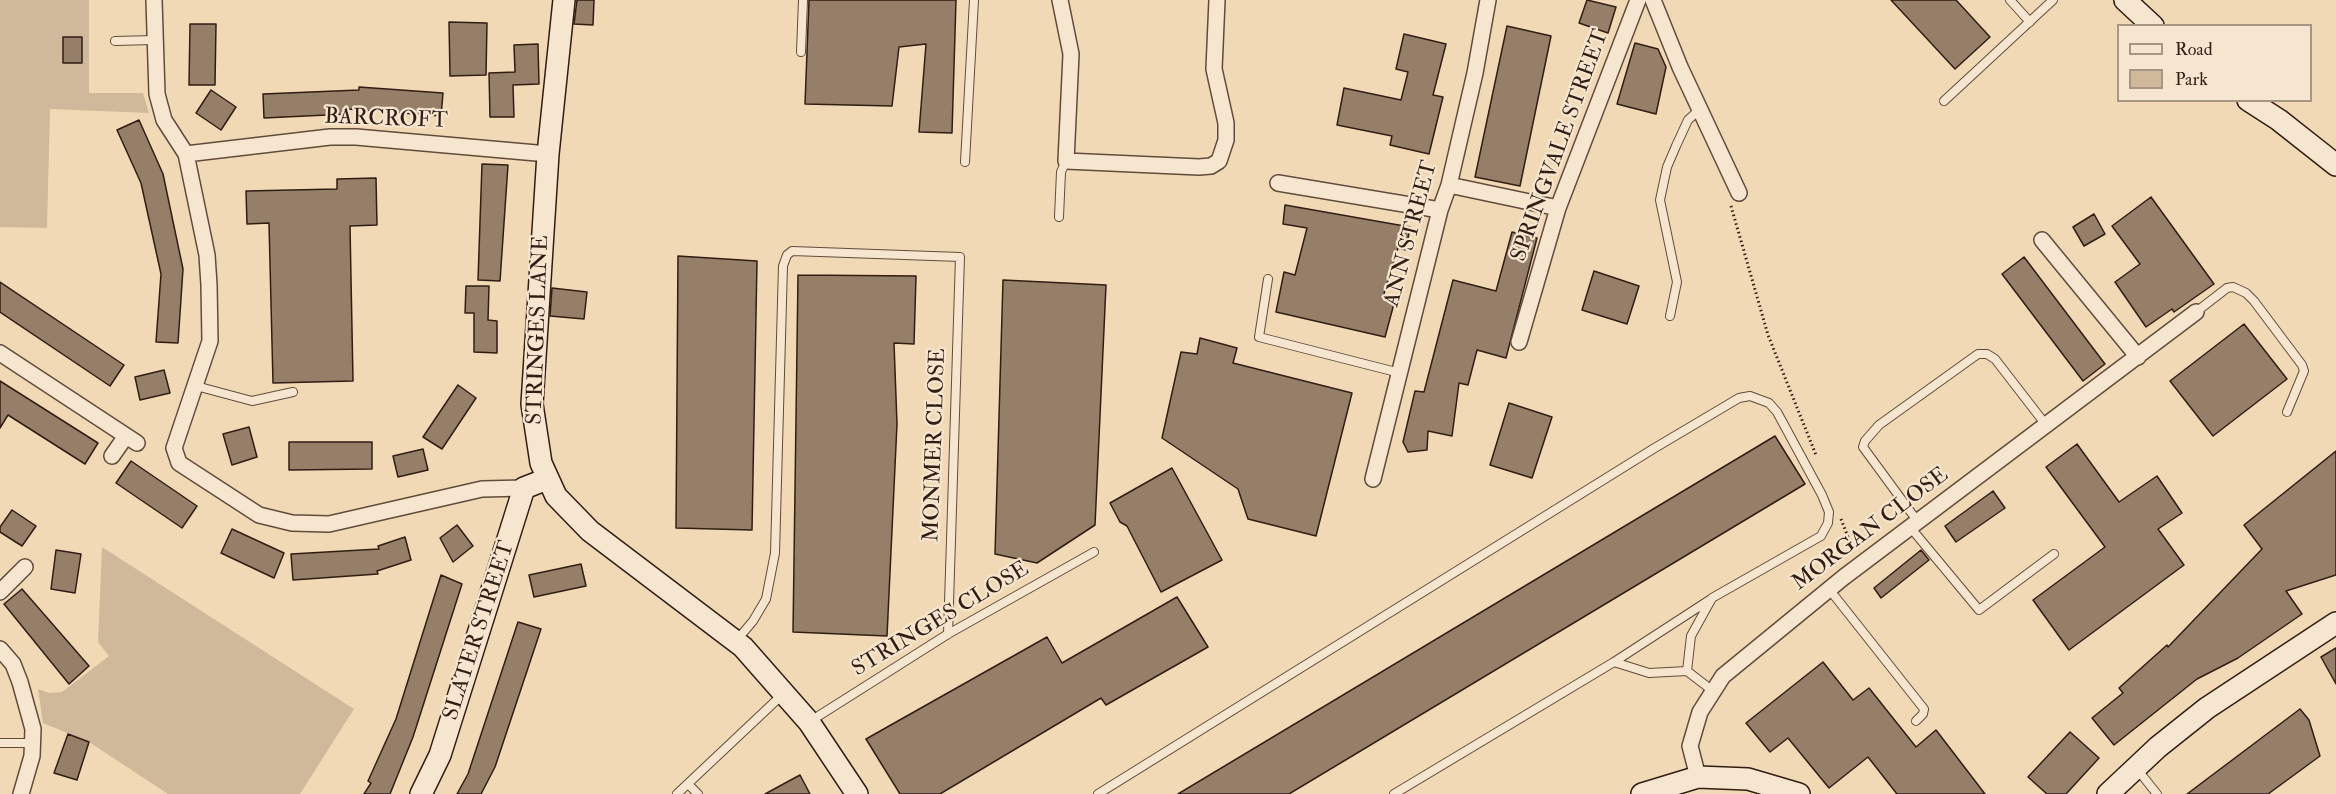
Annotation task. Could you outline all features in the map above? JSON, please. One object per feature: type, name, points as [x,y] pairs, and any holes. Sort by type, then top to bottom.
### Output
[{"type":"street","points":[[154,0],[157,94],[164,120],[186,154],[207,255],[210,341],[174,448],[175,455],[187,470],[259,515],[292,523],[329,524],[482,489],[524,488],[547,479]]},
{"type":"street","name":"STRINGES LANE","points":[[564,0],[548,154],[532,404],[535,440],[547,479],[556,495],[590,531],[735,642],[809,722],[857,794]]},
{"type":"street","points":[[1060,0],[1071,54],[1066,161],[1199,167],[1211,166],[1219,161],[1227,140],[1226,123],[1214,69],[1218,0]]},
{"type":"street","name":"ANN STREET","points":[[1373,479],[1440,210],[1449,185],[1475,73],[1488,0]]},
{"type":"street","name":"SPRINGVALE STREET","points":[[1519,342],[1558,208],[1638,0]]},
{"type":"street","points":[[1653,0],[1739,194]]},
{"type":"street","points":[[2125,0],[2151,24]]},
{"type":"street","points":[[2251,102],[2336,165]]},
{"type":"street","name":"BARCROFT","points":[[186,154],[348,137],[385,138],[548,154]]},
{"type":"street","points":[[1278,183],[1440,210]]},
{"type":"street","points":[[1449,185],[1558,208]]},
{"type":"street","points":[[2042,240],[2138,357]]},
{"type":"street","name":"MORGAN CLOSE","points":[[1698,777],[1690,746],[1700,712],[1723,675],[1756,646],[1860,565],[2196,312]]},
{"type":"street","points":[[0,353],[131,440],[112,456]]},
{"type":"street","name":"SLATER STREET","points":[[421,794],[440,755],[524,488]]},
{"type":"street","points":[[0,592],[25,567]]},
{"type":"street","points":[[2108,794],[2207,708],[2336,622]]},
{"type":"street","points":[[0,649],[13,664],[27,701],[33,729],[32,756],[21,794]]},
{"type":"street","points":[[1642,794],[1698,777],[1748,779],[1794,793]]},
{"type":"lane","points":[[801,52],[803,0]]},
{"type":"lane","points":[[965,162],[974,0]]},
{"type":"lane","points":[[2010,0],[2030,22]]},
{"type":"lane","points":[[1944,101],[2053,0]]},
{"type":"lane","points":[[115,41],[154,40]]},
{"type":"lane","points":[[1670,316],[1677,282],[1660,200],[1667,167],[1676,146],[1688,120],[1700,109]]},
{"type":"lane","points":[[1059,217],[1061,172],[1066,161]]},
{"type":"lane","name":"MONMER CLOSE","points":[[735,642],[753,621],[766,599],[775,553],[783,267],[787,255],[792,251],[960,257],[948,634]]},
{"type":"lane","points":[[1268,279],[1259,337],[1400,373]]},
{"type":"lane","points":[[2196,312],[2227,288],[2234,287],[2246,293],[2254,301],[2302,365],[2304,371],[2287,411]]},
{"type":"lane","points":[[2046,425],[1995,359],[1987,354],[1978,354],[1879,426],[1865,441],[1863,447],[1914,524],[1979,610],[2054,554]]},
{"type":"lane","points":[[196,386],[252,401],[293,392]]},
{"type":"lane","points":[[1098,794],[1653,449],[1739,398],[1750,396],[1769,404],[1777,412],[1829,512],[1828,523],[1821,536],[1712,598],[1614,662],[1394,794]]},
{"type":"lane","name":"STRINGES CLOSE","points":[[809,722],[948,634],[1094,552]]},
{"type":"lane","points":[[1829,589],[1924,709],[1923,714],[1916,721]]},
{"type":"lane","points":[[1687,671],[1691,636],[1712,598]]},
{"type":"lane","points":[[1614,662],[1649,673],[1687,671],[1713,691]]},
{"type":"lane","points":[[677,794],[784,693]]},
{"type":"lane","points":[[0,743],[32,743]]},
{"type":"lane","points":[[2136,768],[2157,794]]},
{"type":"lane","points":[[688,784],[698,794]]},
{"type":"path","points":[[1739,194],[1729,200],[1761,312],[1816,455]]},
{"type":"path","points":[[1838,510],[1860,565]]},
{"type":"green space","points":[[0,0],[89,0],[89,93],[143,93],[149,113],[50,109],[47,228],[0,227]]},
{"type":"green space","points":[[102,547],[354,709],[300,794],[168,794],[89,742],[43,723],[38,689],[49,693],[62,692],[109,656],[98,642]]},
{"type":"building","points":[[577,0],[594,0],[593,25],[574,24]]},
{"type":"building","points":[[809,0],[956,0],[952,133],[919,132],[926,44],[899,47],[892,106],[805,104]]},
{"type":"building","points":[[1587,0],[1616,7],[1608,33],[1579,23]]},
{"type":"building","points":[[1891,0],[1956,0],[1990,37],[1955,69]]},
{"type":"building","points":[[449,22],[487,23],[486,75],[450,76]]},
{"type":"building","points":[[190,24],[216,24],[215,85],[189,85]]},
{"type":"building","points":[[1507,26],[1551,36],[1520,186],[1475,177]]},
{"type":"building","points":[[1404,34],[1446,44],[1433,95],[1443,97],[1429,154],[1390,145],[1392,136],[1337,125],[1344,88],[1401,100],[1408,72],[1396,69]]},
{"type":"building","points":[[63,37],[82,37],[82,63],[63,63]]},
{"type":"building","points":[[1635,43],[1658,49],[1666,67],[1656,114],[1617,104]]},
{"type":"building","points":[[538,44],[539,84],[513,85],[514,117],[490,117],[489,73],[515,72],[514,45]]},
{"type":"building","points":[[359,87],[443,93],[441,116],[348,109],[348,114],[264,118],[263,94],[359,90]]},
{"type":"building","points":[[211,90],[236,107],[221,130],[196,113]]},
{"type":"building","points":[[139,120],[163,174],[183,269],[178,343],[156,342],[161,274],[141,183],[117,130]]},
{"type":"building","points":[[482,164],[508,165],[500,281],[478,280]]},
{"type":"building","points":[[376,178],[377,225],[350,226],[353,381],[273,383],[269,223],[247,224],[246,191],[337,189],[337,179]]},
{"type":"building","points":[[2151,197],[2214,284],[2174,312],[2172,309],[2146,327],[2115,282],[2140,264],[2112,226]]},
{"type":"building","points":[[1285,205],[1410,227],[1406,250],[1398,248],[1383,297],[1395,300],[1385,337],[1276,312],[1284,272],[1295,275],[1307,228],[1283,224]]},
{"type":"building","points":[[2094,214],[2105,234],[2084,246],[2073,227]]},
{"type":"building","points":[[1512,232],[1537,238],[1506,358],[1477,350],[1468,385],[1459,383],[1452,436],[1428,431],[1427,450],[1408,452],[1403,442],[1415,391],[1424,392],[1453,280],[1496,291]]},
{"type":"building","points":[[678,256],[757,261],[752,530],[676,528]]},
{"type":"building","points":[[2024,257],[2105,364],[2083,381],[2002,274]]},
{"type":"building","points":[[1594,271],[1639,286],[1627,324],[1582,310]]},
{"type":"building","points":[[798,275],[916,276],[914,344],[894,343],[897,424],[887,636],[793,632]]},
{"type":"building","points":[[1003,280],[1106,285],[1095,525],[1037,563],[995,554]]},
{"type":"building","points":[[0,282],[124,365],[110,386],[0,312]]},
{"type":"building","points":[[466,286],[489,286],[488,320],[497,321],[497,353],[474,352],[474,313],[465,313]]},
{"type":"building","points":[[552,288],[587,292],[584,319],[550,316]]},
{"type":"building","points":[[2244,324],[2287,379],[2213,436],[2170,381]]},
{"type":"building","points":[[1200,338],[1237,348],[1233,363],[1352,393],[1316,536],[1248,519],[1238,489],[1162,438],[1181,352],[1197,354]]},
{"type":"building","points":[[164,370],[170,393],[140,400],[135,377]]},
{"type":"building","points":[[0,381],[98,443],[85,464],[8,415],[0,428]]},
{"type":"building","points":[[458,385],[476,398],[442,449],[423,437]]},
{"type":"building","points":[[1509,403],[1552,417],[1532,478],[1490,465]]},
{"type":"building","points":[[249,427],[257,457],[232,465],[223,434]]},
{"type":"building","points":[[1775,436],[1805,484],[1289,794],[1178,794]]},
{"type":"building","points":[[289,442],[372,442],[372,469],[289,470]]},
{"type":"building","points":[[2077,444],[2119,502],[2157,476],[2182,513],[2158,529],[2184,565],[2069,650],[2033,600],[2105,547],[2046,467]]},
{"type":"building","points":[[423,449],[428,470],[398,477],[393,456]]},
{"type":"building","points":[[2336,451],[2336,575],[2286,591],[2302,614],[2238,658],[2197,679],[2114,745],[2092,718],[2123,693],[2119,688],[2167,645],[2168,647],[2262,549],[2244,525]]},
{"type":"building","points":[[131,461],[197,506],[182,528],[116,483]]},
{"type":"building","points":[[1172,468],[1222,560],[1161,592],[1127,526],[1120,522],[1110,503]]},
{"type":"building","points":[[1993,491],[2005,508],[1956,542],[1945,526]]},
{"type":"building","points":[[12,510],[36,526],[22,546],[0,532],[0,527]]},
{"type":"building","points":[[457,525],[473,546],[453,562],[440,538]]},
{"type":"building","points":[[232,529],[284,553],[274,578],[221,553]]},
{"type":"building","points":[[405,537],[411,560],[377,571],[378,574],[293,580],[291,554],[379,549],[378,546]]},
{"type":"building","points":[[56,550],[81,554],[75,593],[51,589]]},
{"type":"building","points":[[1921,550],[1929,560],[1881,598],[1874,588]]},
{"type":"building","points":[[581,564],[586,586],[534,597],[529,575]]},
{"type":"building","points":[[441,575],[462,584],[413,737],[390,794],[364,794],[371,783],[368,781],[396,719]]},
{"type":"building","points":[[22,589],[89,666],[69,684],[4,604]]},
{"type":"building","points":[[1177,597],[1208,647],[1106,705],[1101,698],[940,794],[900,794],[866,739],[1047,637],[1062,663]]},
{"type":"building","points":[[518,622],[541,629],[495,767],[481,794],[457,794],[468,774]]},
{"type":"building","points":[[2336,648],[2336,684],[2321,657]]},
{"type":"building","points":[[1823,662],[1853,700],[1869,688],[1916,747],[1936,730],[1985,794],[1897,794],[1868,757],[1829,788],[1788,738],[1770,752],[1746,723]]},
{"type":"building","points":[[2300,709],[2309,720],[2320,756],[2268,794],[2187,794]]},
{"type":"building","points":[[2070,732],[2099,758],[2066,794],[2047,794],[2028,777]]},
{"type":"building","points":[[68,734],[89,742],[77,780],[54,773]]},
{"type":"building","points":[[800,775],[810,794],[765,794]]}]
